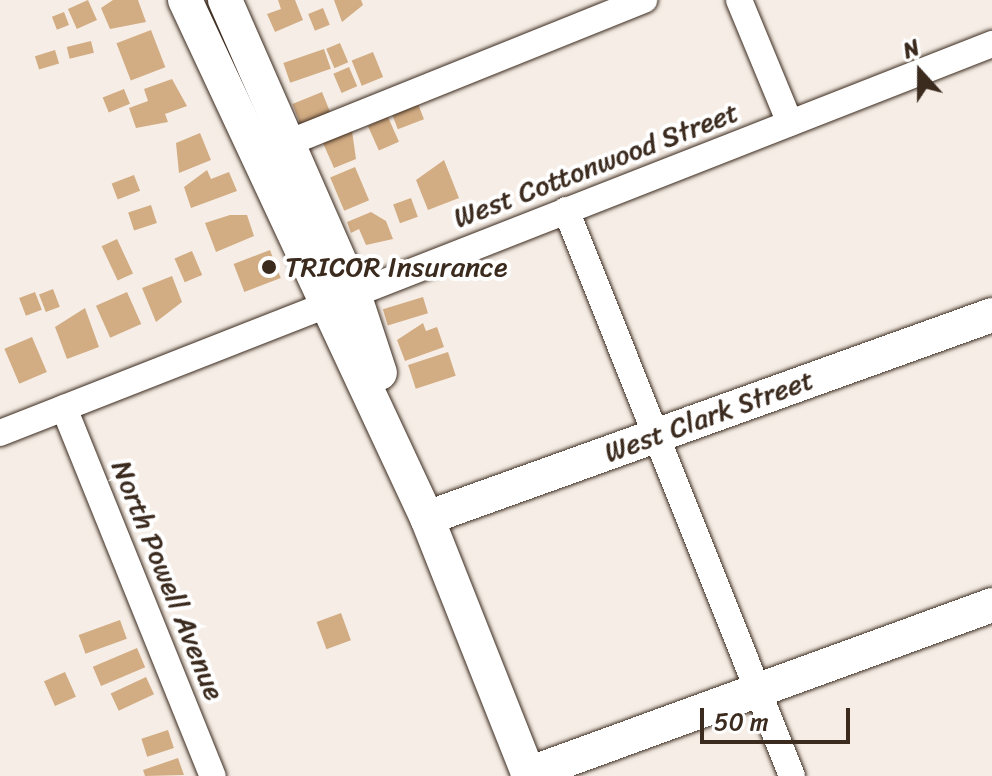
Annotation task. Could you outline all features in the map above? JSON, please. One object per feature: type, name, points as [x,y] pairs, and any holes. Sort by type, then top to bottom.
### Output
[{"type":"main road","points":[[185,0],[341,299]]},
{"type":"main road","points":[[225,0],[288,143],[341,299],[529,775],[992,605]]},
{"type":"main road","name":"West Clark Street","points":[[427,518],[992,315]]},
{"type":"street","points":[[288,143],[644,0]]},
{"type":"street","points":[[739,0],[790,123]]},
{"type":"street","name":"West Cottonwood Street","points":[[0,433],[992,44]]},
{"type":"street","points":[[566,210],[652,436],[792,776]]},
{"type":"street","name":"North Powell Avenue","points":[[64,408],[213,776]]},
{"type":"building","points":[[88,0],[97,20],[77,29],[68,9]]},
{"type":"building","points":[[113,0],[138,0],[146,22],[110,29],[101,8]]},
{"type":"building","points":[[278,0],[295,0],[303,20],[275,32],[267,14],[281,9]]},
{"type":"building","points":[[334,0],[361,0],[363,5],[342,22]]},
{"type":"building","points":[[323,8],[330,25],[315,31],[308,14]]},
{"type":"building","points":[[64,12],[69,25],[57,30],[52,17]]},
{"type":"building","points":[[151,30],[165,67],[131,81],[116,43]]},
{"type":"building","points":[[91,41],[94,53],[70,59],[67,47]]},
{"type":"building","points":[[340,43],[348,62],[334,68],[326,49]]},
{"type":"building","points":[[324,49],[331,69],[290,83],[283,63]]},
{"type":"building","points":[[55,50],[59,63],[39,70],[35,56]]},
{"type":"building","points":[[373,52],[383,77],[362,86],[352,61]]},
{"type":"building","points":[[349,67],[357,86],[342,93],[333,74]]},
{"type":"building","points":[[172,79],[187,106],[165,114],[168,122],[136,128],[129,108],[148,101],[144,89]]},
{"type":"building","points":[[124,89],[130,104],[109,112],[103,98]]},
{"type":"building","points":[[322,92],[332,117],[302,129],[292,104]]},
{"type":"building","points":[[415,96],[424,119],[398,129],[389,106]]},
{"type":"building","points":[[388,117],[399,142],[379,151],[368,126]]},
{"type":"building","points":[[352,131],[356,159],[334,168],[323,143]]},
{"type":"building","points":[[200,133],[211,160],[179,173],[176,143]]},
{"type":"building","points":[[444,160],[459,198],[428,210],[416,180]]},
{"type":"building","points":[[355,167],[369,200],[344,211],[330,178]]},
{"type":"building","points":[[207,170],[211,179],[229,172],[237,191],[191,208],[184,187]]},
{"type":"building","points":[[134,175],[140,191],[118,199],[112,184]]},
{"type":"building","points":[[411,198],[418,217],[400,223],[393,204]]},
{"type":"building","points":[[151,205],[157,223],[134,230],[128,212]]},
{"type":"building","points":[[371,212],[386,221],[393,239],[366,245],[359,229],[351,233],[347,222]]},
{"type":"building","points":[[230,215],[247,215],[254,236],[216,252],[205,223]]},
{"type":"building","points":[[117,239],[133,273],[118,281],[102,246]]},
{"type":"building","points":[[270,250],[281,278],[244,292],[234,264]]},
{"type":"building","points":[[192,251],[202,275],[185,282],[175,258]]},
{"type":"building","points":[[172,276],[182,302],[156,322],[142,288]]},
{"type":"building","points":[[53,289],[60,307],[46,312],[39,294]]},
{"type":"building","points":[[35,292],[42,310],[26,316],[19,298]]},
{"type":"building","points":[[127,292],[141,324],[110,338],[96,306]]},
{"type":"building","points":[[423,297],[428,313],[388,326],[383,309]]},
{"type":"building","points":[[85,308],[99,347],[67,359],[55,327]]},
{"type":"building","points":[[423,323],[426,331],[437,327],[444,347],[405,361],[397,340]]},
{"type":"building","points":[[32,337],[47,372],[19,384],[4,349]]},
{"type":"building","points":[[448,352],[456,376],[416,389],[408,365]]},
{"type":"building","points":[[341,613],[351,640],[326,649],[317,622]]},
{"type":"building","points":[[120,620],[127,639],[85,654],[79,635]]},
{"type":"building","points":[[137,648],[145,667],[101,686],[93,667]]},
{"type":"building","points":[[65,672],[76,697],[55,706],[44,681]]},
{"type":"building","points":[[146,677],[154,694],[119,711],[111,693]]},
{"type":"building","points":[[168,730],[174,748],[147,757],[141,739]]},
{"type":"building","points":[[178,758],[184,775],[145,776],[143,770]]},
{"type":"place","name":"TRICOR Insurance","points":[[269,267]]}]
